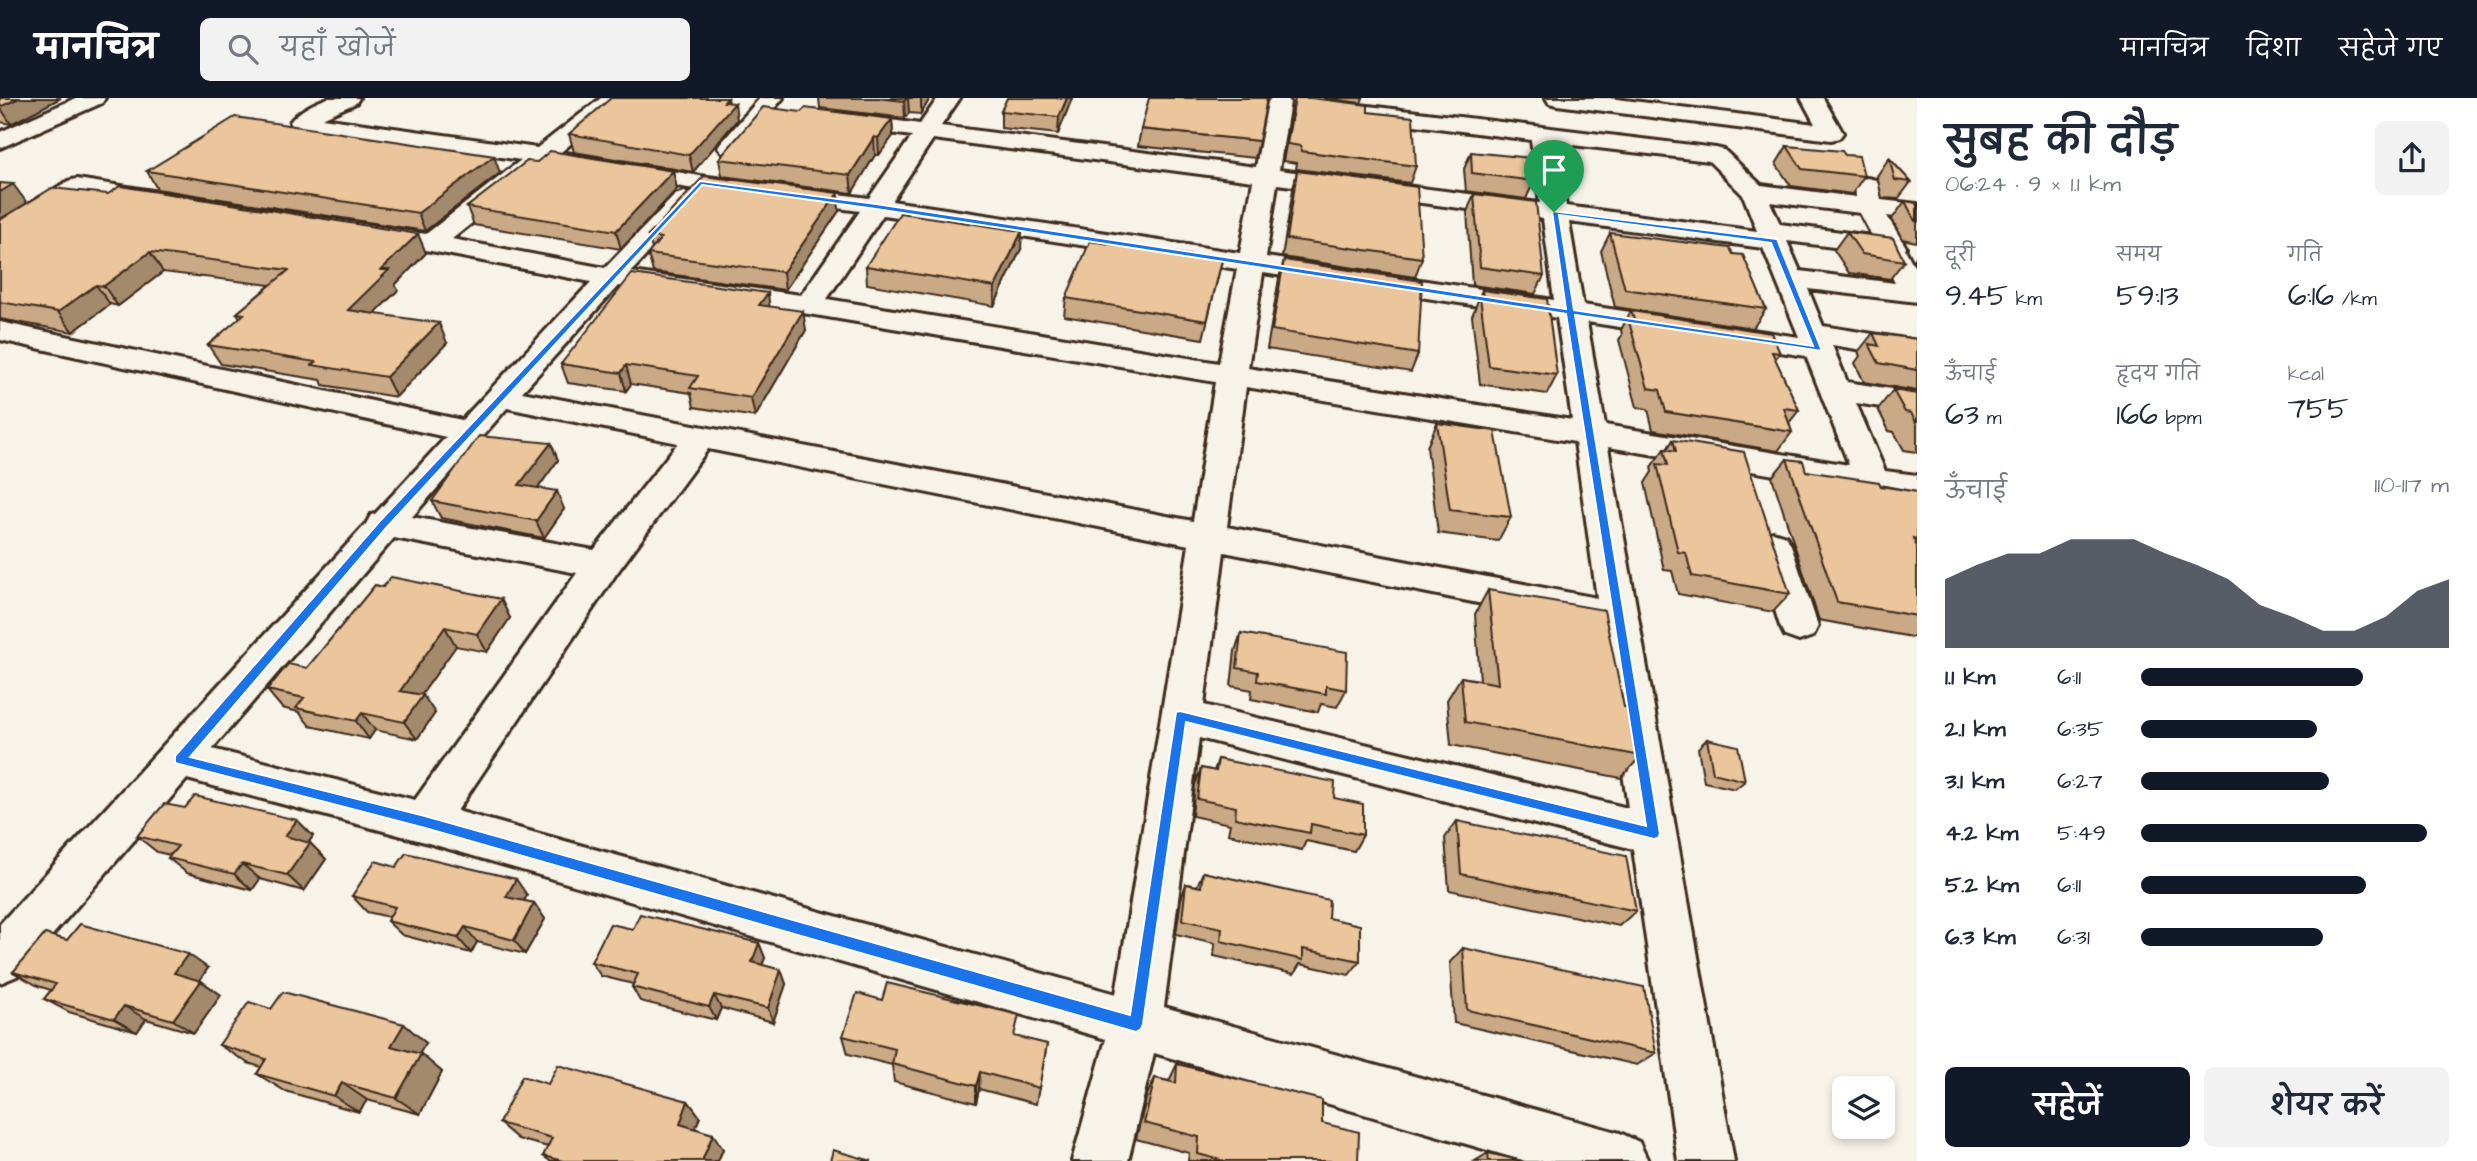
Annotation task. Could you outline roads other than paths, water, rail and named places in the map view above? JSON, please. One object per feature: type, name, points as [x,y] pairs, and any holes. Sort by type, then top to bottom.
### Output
[{"type":"street","points":[[51,98],[89,100]]},
{"type":"street","points":[[348,98],[320,109],[301,122],[1570,312],[1815,341],[1917,350]]},
{"type":"street","points":[[431,243],[615,98]]},
{"type":"street","points":[[809,304],[949,98]]},
{"type":"street","points":[[1557,98],[1832,133],[1812,98]]},
{"type":"street","points":[[0,141],[89,100]]},
{"type":"street","points":[[1100,1161],[1136,1024],[1232,374],[1264,175],[1280,102]]},
{"type":"street","points":[[0,959],[180,759],[383,524],[610,276],[700,183],[765,107]]},
{"type":"street","points":[[1331,108],[1488,118],[1542,134],[1716,155],[1754,191],[1872,480]]},
{"type":"street","points":[[816,117],[1554,212],[1917,251]]},
{"type":"street","points":[[1542,134],[1706,1161]]},
{"type":"street","points":[[1853,160],[1863,173],[1869,206],[1916,294]]},
{"type":"street","points":[[0,233],[77,186],[431,243],[610,276],[809,304],[1917,487]]},
{"type":"street","points":[[1754,191],[1917,212]]},
{"type":"street","points":[[1789,278],[1916,294]]},
{"type":"street","points":[[0,331],[469,432]]},
{"type":"street","points":[[1836,390],[1917,403]]},
{"type":"street","points":[[499,397],[1619,617]]},
{"type":"street","points":[[425,822],[603,565],[700,436]]},
{"type":"street","points":[[1746,459],[1799,626]]},
{"type":"street","points":[[383,524],[603,565]]},
{"type":"street","points":[[1180,716],[1654,834]]},
{"type":"street","points":[[180,759],[425,822],[1620,1161]]}]
